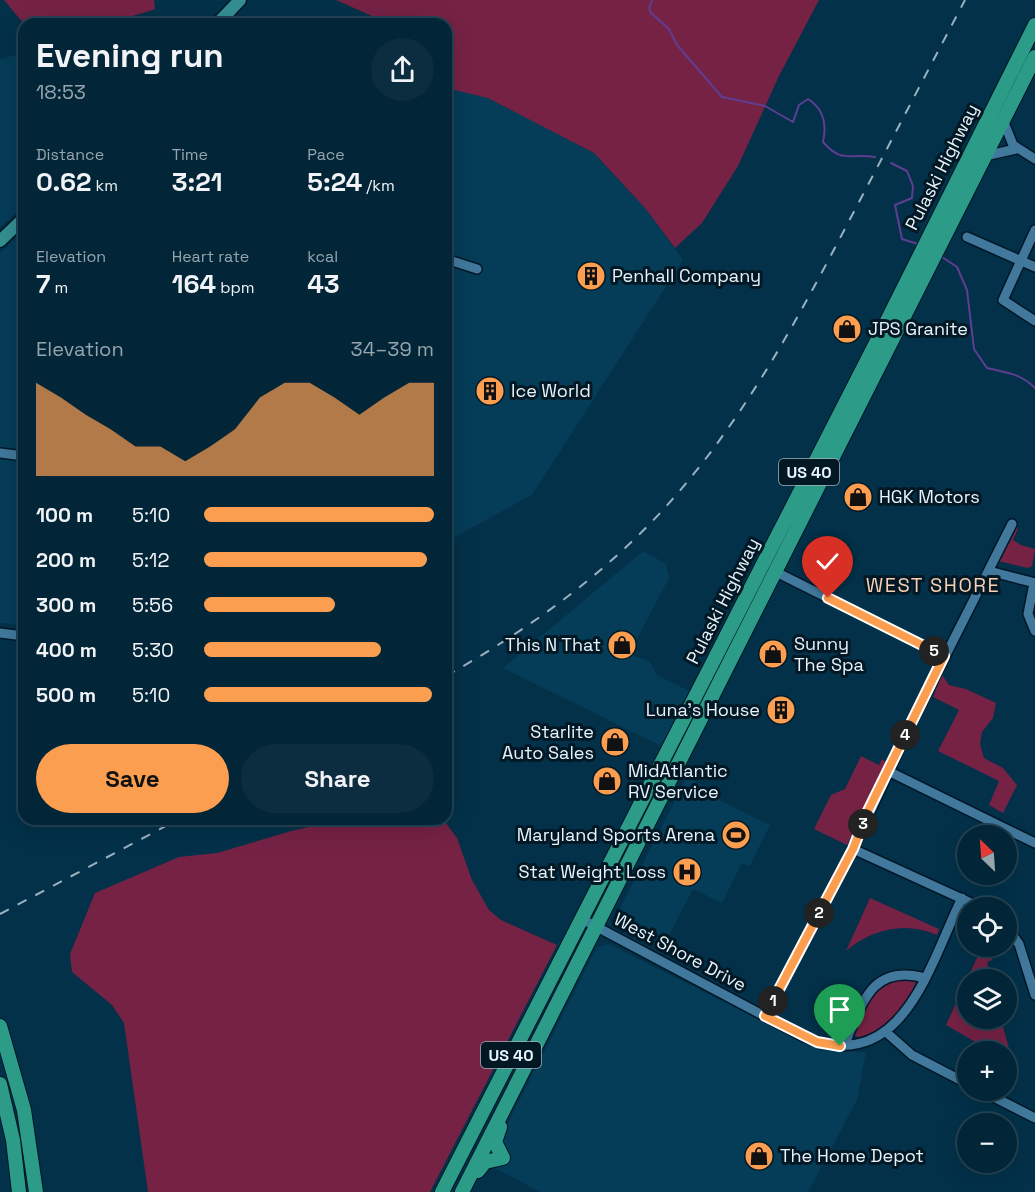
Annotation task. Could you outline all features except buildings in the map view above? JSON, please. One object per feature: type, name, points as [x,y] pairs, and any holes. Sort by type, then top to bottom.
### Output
[{"type":"highway","name":"Pulaski Highway","points":[[442,1192],[580,918],[877,341],[1035,25]]},
{"type":"highway","name":"Pulaski Highway","points":[[462,1192],[1035,57]]},
{"type":"highway","points":[[0,1026],[19,1089],[32,1153],[43,1192]]},
{"type":"highway","points":[[0,1084],[13,1140],[19,1192]]},
{"type":"highway","points":[[467,1192],[485,1162],[503,1158],[495,1142],[513,1103],[511,1095]]},
{"type":"highway","points":[[32,1153],[36,1192]]},
{"type":"main road","points":[[223,18],[240,0]]},
{"type":"main road","points":[[0,241],[18,224]]},
{"type":"street","points":[[1003,120],[1016,149],[1035,159]]},
{"type":"street","points":[[985,156],[1016,149]]},
{"type":"street","points":[[1035,230],[1003,300],[1035,321]]},
{"type":"street","points":[[967,237],[1035,267]]},
{"type":"street","points":[[452,261],[477,269]]},
{"type":"street","points":[[0,453],[18,455]]},
{"type":"street","points":[[765,1016],[853,849],[944,656],[1012,525]]},
{"type":"street","points":[[989,572],[1035,583],[1029,614],[1035,631]]},
{"type":"street","points":[[776,573],[944,656]]},
{"type":"street","points":[[0,633],[18,635]]},
{"type":"street","points":[[888,771],[1035,843]]},
{"type":"street","points":[[853,849],[960,897]]},
{"type":"street","name":"West Shore Drive","points":[[580,918],[817,1042],[844,1046],[870,1040],[886,1032],[907,1012],[957,909]]},
{"type":"street","points":[[1017,941],[1035,995]]},
{"type":"street","points":[[844,1046],[878,982],[899,973],[925,978]]},
{"type":"street","points":[[886,1032],[903,1050],[957,1078]]},
{"type":"street","points":[[1002,1101],[1035,1118]]},
{"type":"shaded area","points":[[4,0],[154,0],[155,9],[126,18],[19,18]]},
{"type":"shaded area","points":[[336,0],[819,0],[779,76],[738,166],[702,223],[675,248],[645,208],[594,153],[488,98],[452,89],[452,18],[376,18]]},
{"type":"shaded area","points":[[18,54],[18,211],[0,228],[0,59]]},
{"type":"shaded area","points":[[452,89],[488,97],[594,153],[645,208],[683,260],[532,495],[452,539]]},
{"type":"shaded area","points":[[18,236],[18,624],[0,623],[0,253]]},
{"type":"shaded area","points":[[1015,527],[1018,529],[1013,540],[1035,549],[1032,566],[1028,568],[998,561]]},
{"type":"shaded area","points":[[643,551],[666,564],[669,578],[629,654],[649,661],[657,675],[689,691],[661,746],[503,668]]},
{"type":"shaded area","points":[[942,675],[949,685],[966,689],[996,703],[993,718],[982,732],[980,744],[984,758],[1003,768],[1017,785],[1003,813],[989,805],[999,781],[938,751],[959,710],[933,697]]},
{"type":"shaded area","points":[[861,756],[879,765],[882,759],[886,762],[847,845],[814,829],[831,795],[845,789]]},
{"type":"shaded area","points":[[687,777],[721,794],[718,799],[770,825],[750,866],[742,863],[722,903],[693,889],[664,945],[614,920]]},
{"type":"shaded area","points":[[318,825],[447,825],[457,838],[472,880],[489,910],[501,920],[557,945],[430,1192],[148,1192],[124,1023],[112,1005],[72,972],[70,954],[95,893],[179,857],[217,853]]},
{"type":"shaded area","points":[[870,898],[939,929],[937,935],[913,928],[901,928],[867,937],[846,951]]},
{"type":"shaded area","points":[[609,944],[822,1051],[866,1052],[857,1100],[808,1192],[540,1192],[487,1164],[597,947]]},
{"type":"shaded area","points":[[977,957],[991,957],[992,960],[987,962],[989,969],[972,969]]},
{"type":"shaded area","points":[[891,977],[916,980],[908,998],[893,1019],[884,1027],[864,1037],[855,1036],[854,1031],[874,991]]},
{"type":"shaded area","points":[[957,1001],[957,1029],[1004,1029],[1007,1041],[974,1041],[946,1025]]},
{"type":"waterway","points":[[652,0],[649,8],[651,13],[669,29],[677,45],[722,97],[765,106],[793,122],[799,105],[808,99],[821,112],[825,129],[823,142],[830,149],[841,155],[875,157]]},
{"type":"waterway","points":[[891,163],[907,171],[913,186],[912,198],[895,205],[902,239],[918,244]]},
{"type":"waterway","points":[[942,257],[957,267],[967,290],[974,349],[987,368],[1018,376],[1035,388]]},
{"type":"railway","points":[[452,672],[532,622],[612,560],[661,512],[717,444],[765,372],[808,298],[965,0]]},
{"type":"railway","points":[[0,914],[168,825]]},
{"type":"place","name":"Penhall Company","points":[[591,276]]},
{"type":"place","name":"JPS Granite","points":[[847,329]]},
{"type":"place","name":"Ice World","points":[[490,391]]},
{"type":"place","name":"HGK Motors","points":[[858,497]]},
{"type":"place","name":"This N That","points":[[622,645]]},
{"type":"place","name":"Sunny The Spa","points":[[773,654]]},
{"type":"place","name":"Luna's House","points":[[781,710]]},
{"type":"place","name":"Starlite Auto Sales","points":[[615,742]]},
{"type":"place","name":"MidAtlantic RV Service","points":[[607,781]]},
{"type":"place","name":"Maryland Sports Arena","points":[[736,835]]},
{"type":"place","name":"Stat Weight Loss","points":[[687,872]]},
{"type":"place","name":"The Home Depot","points":[[759,1156]]},
{"type":"district","name":"WEST SHORE","points":[[933,585]]},
{"type":"route","points":[[828,598],[944,656],[867,813],[853,849],[765,1016],[824,1045],[840,1046]]}]
